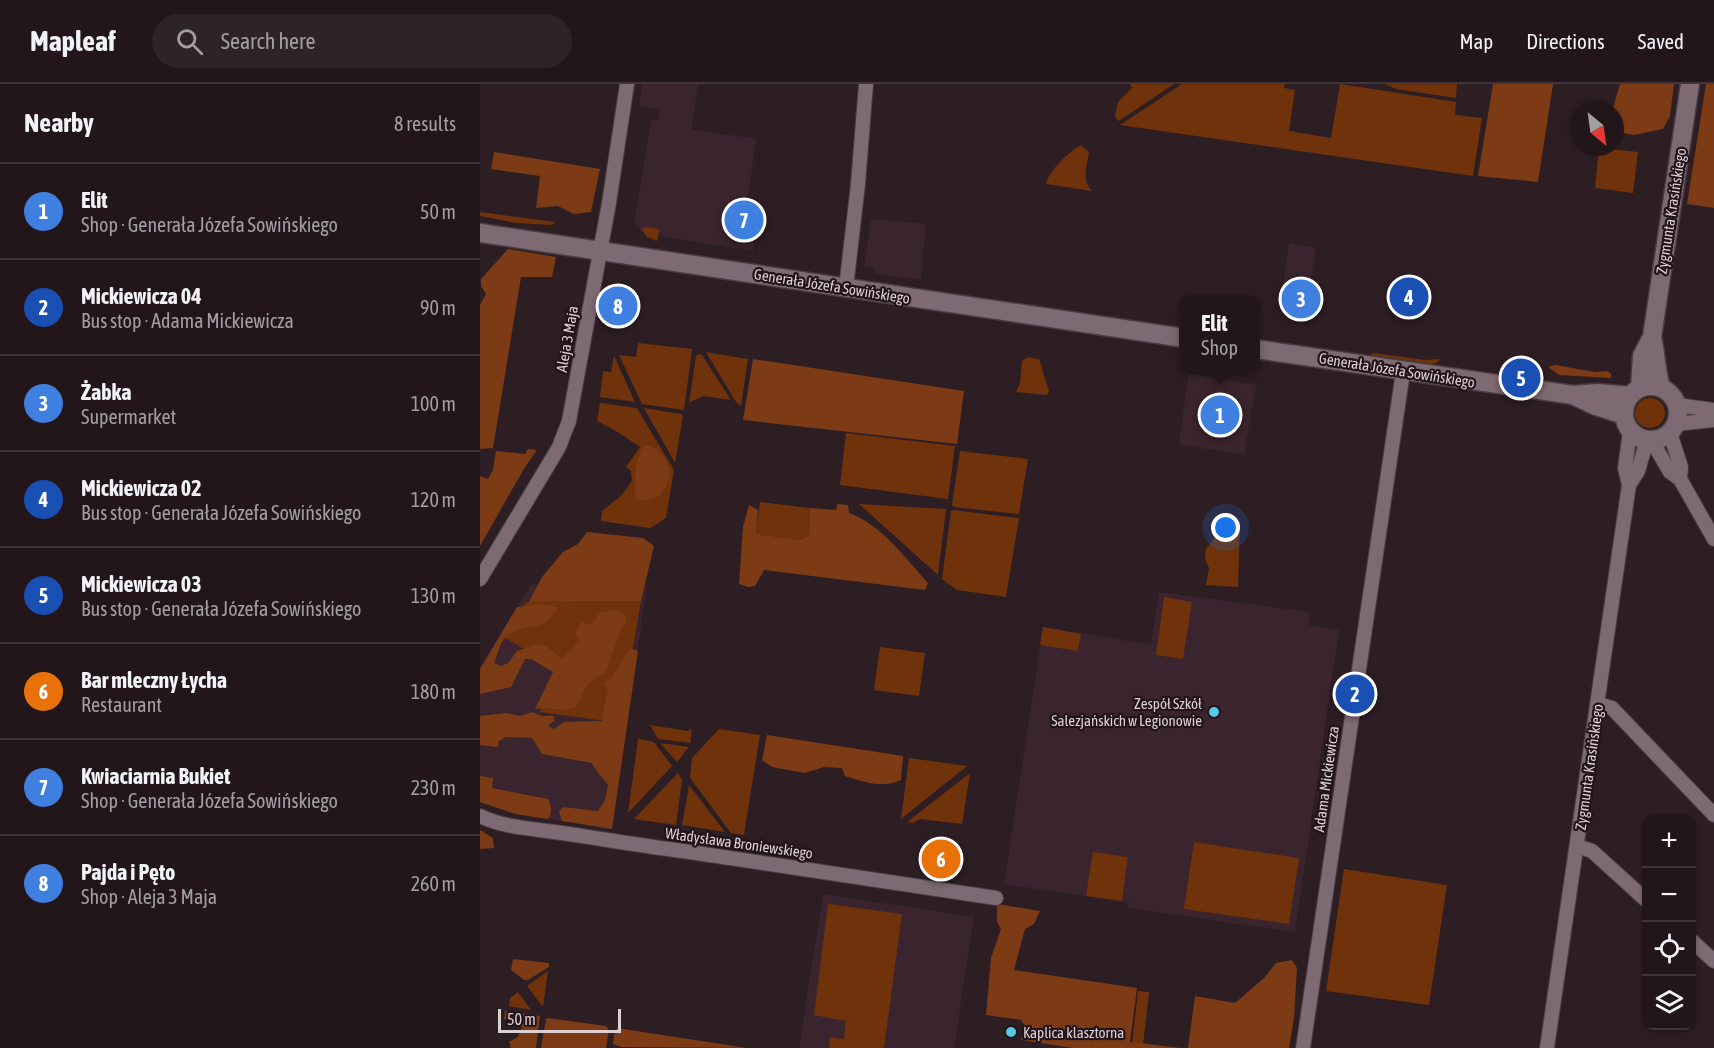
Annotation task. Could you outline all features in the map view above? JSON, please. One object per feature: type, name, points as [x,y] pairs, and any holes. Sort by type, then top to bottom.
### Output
[{"type":"street","name":"Aleja 3 Maja","points":[[480,579],[559,447],[569,421],[609,203],[627,84]]},
{"type":"street","points":[[846,288],[866,84]]},
{"type":"street","name":"Zygmunta Krasińskiego","points":[[1635,392],[1642,357],[1652,337],[1690,84]]},
{"type":"street","name":"Generała Józefa Sowińskiego","points":[[480,233],[1179,337]]},
{"type":"street","name":"Zygmunta Krasińskiego","points":[[1652,337],[1661,388]]},
{"type":"street","name":"Generała Józefa Sowińskiego","points":[[1260,350],[1573,396],[1635,392]]},
{"type":"street","name":"Adama Mickiewicza","points":[[1303,1048],[1403,372]]},
{"type":"street","points":[[1647,386],[1661,388],[1671,394],[1677,405],[1678,411],[1673,428],[1665,437],[1650,441],[1638,437],[1627,423],[1624,408],[1635,392],[1647,386]]},
{"type":"street","name":"Generała Józefa Sowińskiego","points":[[1573,396],[1627,423]]},
{"type":"street","points":[[1677,405],[1714,410]]},
{"type":"street","points":[[1673,428],[1714,420]]},
{"type":"street","name":"Zygmunta Krasińskiego","points":[[1547,1048],[1629,485],[1625,468],[1627,423]]},
{"type":"street","points":[[1673,428],[1681,467],[1680,479]]},
{"type":"street","points":[[1650,441],[1670,472],[1680,479],[1714,539]]},
{"type":"street","name":"Zygmunta Krasińskiego","points":[[1629,485],[1638,471],[1650,441]]},
{"type":"street","points":[[1598,704],[1612,708],[1714,815]]},
{"type":"street","name":"Władysława Broniewskiego","points":[[480,816],[513,825],[639,846],[996,898]]},
{"type":"street","points":[[1577,846],[1592,851],[1642,896]]},
{"type":"street","points":[[1696,945],[1714,961]]},
{"type":"shaded area","points":[[642,84],[698,84],[691,129],[756,139],[747,206],[760,208],[753,251],[659,236],[660,229],[646,227],[641,229],[634,223],[651,120],[658,120],[660,110],[639,106]]},
{"type":"shaded area","points":[[1130,84],[1174,84],[1119,121],[1115,117],[1118,102],[1132,88]]},
{"type":"shaded area","points":[[1182,84],[1285,84],[1284,88],[1295,90],[1289,131],[1331,138],[1340,84],[1456,102],[1455,115],[1482,118],[1473,176],[1120,125]]},
{"type":"shaded area","points":[[1385,84],[1457,84],[1456,98],[1396,89]]},
{"type":"shaded area","points":[[1493,84],[1553,84],[1538,182],[1478,176]]},
{"type":"shaded area","points":[[1620,84],[1674,84],[1670,116],[1663,129],[1634,135],[1624,133],[1624,102],[1615,102]]},
{"type":"shaded area","points":[[1706,84],[1714,84],[1714,208],[1687,204]]},
{"type":"shaded area","points":[[1081,145],[1089,152],[1086,177],[1092,191],[1046,184],[1060,162]]},
{"type":"shaded area","points":[[1624,151],[1638,152],[1633,193],[1595,188],[1598,156],[1624,156]]},
{"type":"shaded area","points":[[494,152],[600,169],[591,212],[574,214],[558,206],[536,208],[540,176],[491,169]]},
{"type":"shaded area","points":[[480,212],[555,222],[552,225],[516,223],[480,216]]},
{"type":"shaded area","points":[[871,219],[926,224],[921,280],[874,273],[874,268],[864,267]]},
{"type":"shaded area","points":[[646,227],[660,229],[657,241],[647,237],[641,229]]},
{"type":"shaded area","points":[[1289,243],[1316,248],[1306,312],[1280,307]]},
{"type":"shaded area","points":[[508,249],[556,257],[552,277],[521,277],[493,448],[480,449],[480,305],[486,294],[481,286],[481,279]]},
{"type":"shaded area","points":[[638,343],[692,349],[684,410],[642,404],[619,355],[636,357]]},
{"type":"shaded area","points":[[706,352],[748,359],[741,406],[736,402]]},
{"type":"shaded area","points":[[1373,353],[1425,360],[1441,359],[1430,364],[1371,355]]},
{"type":"shaded area","points":[[702,355],[731,400],[703,396],[689,403],[696,356]]},
{"type":"shaded area","points":[[614,356],[635,402],[600,397],[603,371],[611,372]]},
{"type":"shaded area","points":[[1028,357],[1039,359],[1049,391],[1047,395],[1016,392],[1020,383],[1022,361]]},
{"type":"shaded area","points":[[753,359],[964,391],[957,444],[743,420]]},
{"type":"shaded area","points":[[1555,365],[1595,372],[1608,371],[1611,378],[1559,375],[1548,367]]},
{"type":"shaded area","points":[[1189,374],[1256,385],[1244,455],[1181,445],[1179,440]]},
{"type":"shaded area","points":[[1650,398],[1656,399],[1664,407],[1664,419],[1656,427],[1650,428],[1644,427],[1636,419],[1635,413],[1636,407],[1644,399]]},
{"type":"shaded area","points":[[600,403],[637,408],[674,470],[666,518],[650,528],[601,521],[602,511],[621,496],[632,481],[631,471],[626,467],[640,447],[597,421]]},
{"type":"shaded area","points":[[644,408],[683,416],[675,463]]},
{"type":"shaded area","points":[[846,433],[955,446],[948,499],[840,485]]},
{"type":"shaded area","points":[[644,445],[660,453],[667,464],[669,476],[660,496],[642,501],[635,498],[635,477],[638,458]]},
{"type":"shaded area","points":[[528,449],[537,450],[480,546],[480,476],[488,479],[493,470],[496,451],[525,454]]},
{"type":"shaded area","points":[[960,451],[1028,459],[1019,514],[952,505]]},
{"type":"shaded area","points":[[760,502],[810,508],[809,535],[801,540],[756,534]]},
{"type":"shaded area","points":[[837,504],[848,505],[849,513],[872,525],[892,543],[928,583],[925,590],[764,570],[755,586],[748,587],[739,584],[743,527],[749,505],[758,510],[756,534],[801,540],[809,535],[810,508],[836,510]]},
{"type":"shaded area","points":[[859,504],[946,509],[938,575]]},
{"type":"shaded area","points":[[951,511],[1019,518],[1006,597],[957,590],[942,579]]},
{"type":"shaded area","points":[[1229,520],[1240,521],[1238,587],[1206,585],[1209,568],[1205,559],[1206,549]]},
{"type":"shaded area","points":[[587,532],[643,538],[654,546],[641,601],[529,602],[542,577],[563,552],[578,544]]},
{"type":"shaded area","points":[[531,584],[647,585],[612,829],[515,814],[480,802],[480,669]]},
{"type":"shaded area","points":[[1159,592],[1310,612],[1309,625],[1339,630],[1295,932],[1128,908],[1129,903],[1004,884],[1043,627],[1151,645]]},
{"type":"shaded area","points":[[1164,597],[1192,602],[1183,659],[1156,655]]},
{"type":"shaded area","points":[[641,601],[620,723],[540,712],[563,671],[505,638],[526,602]]},
{"type":"shaded area","points":[[542,604],[558,607],[546,622],[520,629],[506,637],[494,663],[501,666],[508,663],[517,651],[537,644],[546,646],[562,659],[580,641],[576,634],[581,622],[592,625],[599,613],[613,610],[622,612],[627,620],[605,673],[589,683],[575,708],[570,709],[535,709],[553,672],[531,659],[525,659],[511,687],[480,694],[480,669],[517,607]]},
{"type":"shaded area","points":[[1043,627],[1081,634],[1078,651],[1040,645]]},
{"type":"shaded area","points":[[880,647],[925,653],[919,696],[874,690]]},
{"type":"shaded area","points":[[630,648],[638,651],[612,829],[562,821],[559,812],[563,807],[598,811],[605,800],[608,785],[592,763],[542,754],[532,738],[506,737],[499,741],[498,747],[480,745],[480,716],[506,713],[521,716],[532,712],[542,716],[553,716],[555,720],[548,726],[554,729],[564,722],[602,721],[608,689],[603,683],[612,677]]},
{"type":"shaded area","points":[[650,725],[688,731],[692,729],[690,743],[658,739]]},
{"type":"shaded area","points":[[719,729],[760,735],[744,835],[731,833],[690,778],[692,758]]},
{"type":"shaded area","points":[[767,735],[903,756],[901,780],[887,784],[873,784],[845,776],[842,768],[824,767],[805,773],[772,767],[762,760]]},
{"type":"shaded area","points":[[638,739],[654,742],[672,766],[628,813]]},
{"type":"shaded area","points":[[660,743],[689,747],[677,762]]},
{"type":"shaded area","points":[[909,758],[967,766],[901,819]]},
{"type":"shaded area","points":[[678,773],[682,780],[676,825],[634,819]]},
{"type":"shaded area","points":[[970,773],[962,824],[920,819],[913,823],[907,822]]},
{"type":"shaded area","points":[[480,776],[493,778],[492,788],[548,799],[551,809],[548,819],[515,814],[480,802]]},
{"type":"shaded area","points":[[689,785],[725,832],[682,825]]},
{"type":"shaded area","points":[[480,830],[493,838],[494,848],[480,849]]},
{"type":"shaded area","points":[[1194,842],[1299,858],[1289,924],[1184,909]]},
{"type":"shaded area","points":[[1093,852],[1128,857],[1122,901],[1086,896]]},
{"type":"shaded area","points":[[1344,869],[1447,885],[1429,1005],[1326,991]]},
{"type":"shaded area","points":[[823,894],[974,917],[954,1048],[799,1048]]},
{"type":"shaded area","points":[[828,904],[902,914],[884,1048],[829,1048],[830,1037],[844,1039],[846,1021],[814,1015]]},
{"type":"shaded area","points":[[997,904],[1040,911],[1034,924],[1025,929],[1014,970],[1137,988],[1130,1042],[1181,1048],[1073,1048],[1021,1040],[1024,1025],[1021,1020],[986,1015],[991,958],[1001,929],[997,922]]},
{"type":"shaded area","points":[[513,959],[549,963],[549,967],[528,980],[524,980],[511,970]]},
{"type":"shaded area","points":[[1292,960],[1297,968],[1294,1018],[1289,1048],[1188,1048],[1195,996],[1235,1003],[1264,978],[1276,963]]},
{"type":"shaded area","points":[[548,971],[543,1007],[527,986]]},
{"type":"shaded area","points":[[1138,991],[1149,992],[1143,1045],[1132,1044]]},
{"type":"shaded area","points":[[518,992],[531,1010],[509,1006],[510,998]]},
{"type":"shaded area","points":[[505,1011],[540,1016],[536,1048],[511,1048],[509,1042],[518,1037],[522,1027],[517,1022],[504,1019]]},
{"type":"shaded area","points":[[548,1018],[606,1026],[609,1030],[606,1048],[541,1048]]},
{"type":"shaded area","points":[[617,1028],[747,1048],[621,1047],[613,1044]]},
{"type":"place","name":"Kwiaciarnia Bukiet","points":[[744,220]]},
{"type":"place","name":"Mickiewicza 02","points":[[1409,297]]},
{"type":"place","name":"Żabka","points":[[1301,299]]},
{"type":"place","name":"Pajda i Pęto","points":[[618,306]]},
{"type":"place","name":"Mickiewicza 03","points":[[1521,378]]},
{"type":"place","name":"Elit","points":[[1220,415]]},
{"type":"place","name":"Mickiewicza 04","points":[[1355,694]]},
{"type":"place","name":"Zespół Szkół Salezjańskich w Legionowie","points":[[1214,712]]},
{"type":"place","name":"Bar mleczny Łycha","points":[[941,859]]},
{"type":"place","name":"Kaplica klasztorna","points":[[1011,1032]]}]
